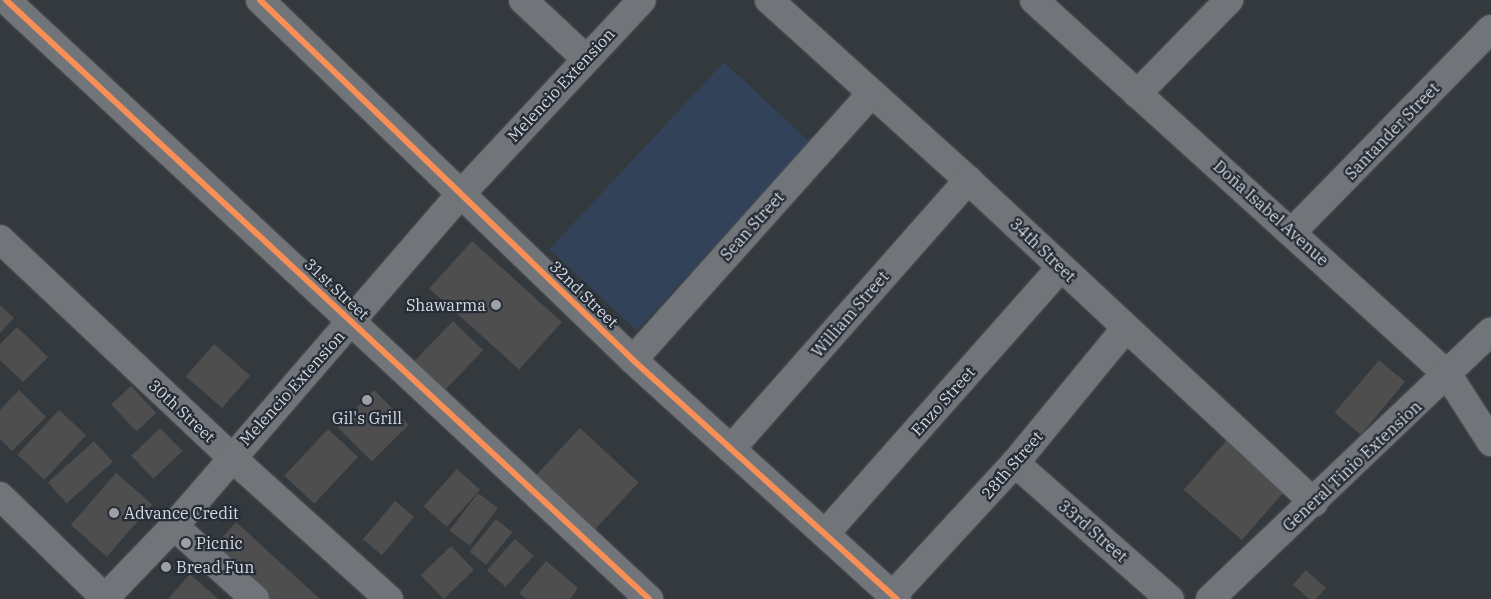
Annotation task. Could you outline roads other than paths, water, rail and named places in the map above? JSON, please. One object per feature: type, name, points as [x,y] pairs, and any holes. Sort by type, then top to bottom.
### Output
[{"type":"street","name":"31st Street","points":[[6,0],[649,599]]},
{"type":"street","name":"32nd Street","points":[[260,0],[633,360],[895,597]]},
{"type":"street","points":[[523,0],[585,58]]},
{"type":"street","name":"Melencio Extension","points":[[105,599],[174,526],[230,456],[352,322],[461,194],[585,58],[642,0]]},
{"type":"street","name":"34th Street","points":[[769,0],[968,180],[1125,329],[1314,503]]},
{"type":"street","name":"Doña Isabel Avenue","points":[[1034,0],[1448,375],[1491,442]]},
{"type":"street","points":[[1137,94],[1229,0]]},
{"type":"street","name":"Santander Street","points":[[1292,232],[1491,29]]},
{"type":"street","name":"Sean Street","points":[[633,360],[872,93]]},
{"type":"street","name":"William Street","points":[[731,449],[968,180]]},
{"type":"street","name":"30th Street","points":[[0,239],[230,456],[389,599]]},
{"type":"street","name":"Enzo Street","points":[[825,534],[1061,268]]},
{"type":"street","name":"28th Street","points":[[895,597],[1016,463],[1125,329]]},
{"type":"street","name":"General Tinio Extension","points":[[1210,599],[1314,503],[1448,375],[1491,331]]},
{"type":"street","name":"33rd Street","points":[[1016,463],[1170,599]]},
{"type":"street","points":[[0,496],[105,599]]},
{"type":"street","points":[[174,526],[255,599]]},
{"type":"place","name":"Shawarma","points":[[496,305]]},
{"type":"place","name":"Gil's Grill","points":[[367,400]]},
{"type":"place","name":"Advance Credit","points":[[114,513]]},
{"type":"place","name":"Picnic","points":[[186,543]]},
{"type":"place","name":"Bread Fun","points":[[166,567]]}]
